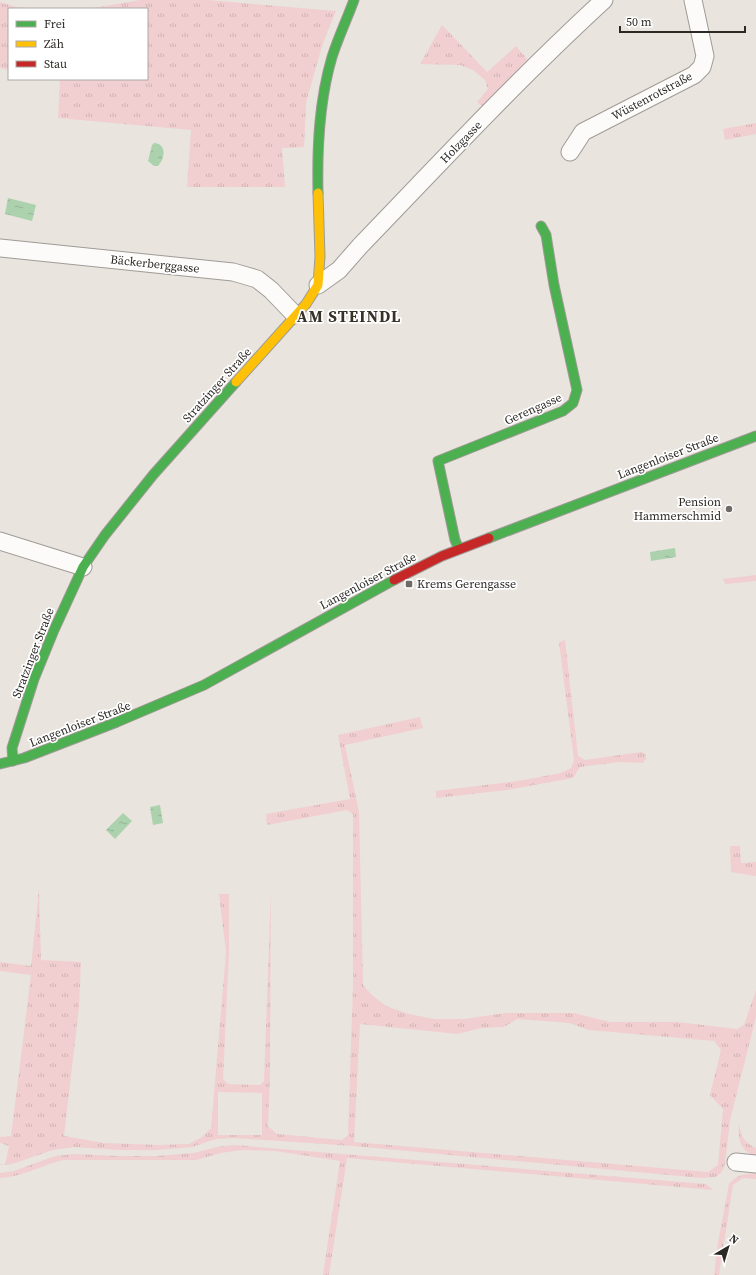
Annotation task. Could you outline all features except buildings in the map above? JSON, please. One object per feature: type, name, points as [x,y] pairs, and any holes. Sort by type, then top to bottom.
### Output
[{"type":"street","name":"Stratzinger Straße","points":[[13,761],[12,748],[34,679],[54,630],[83,567],[105,535],[153,476],[306,304],[318,285],[320,256],[317,155],[324,92],[332,56],[354,0]]},
{"type":"street","name":"Holzgasse","points":[[318,285],[339,270],[360,246],[517,84],[604,0]]},
{"type":"street","name":"Wüstenrotstraße","points":[[570,152],[583,132],[694,75],[702,67],[705,56],[693,0]]},
{"type":"street","name":"Gerengasse","points":[[459,549],[455,540],[438,462],[563,411],[573,403],[577,390],[554,285],[546,235],[541,226]]},
{"type":"street","name":"Bäckerberggasse","points":[[0,248],[233,272],[257,279],[271,290],[295,316]]},
{"type":"street","name":"Langenloiser Straße","points":[[0,764],[24,758],[118,722],[204,685],[378,588],[459,549],[756,436]]},
{"type":"street","points":[[0,540],[83,567]]},
{"type":"street","points":[[736,1162],[756,1164]]},
{"type":"green space","points":[[140,0],[208,0],[336,11],[323,43],[306,102],[304,147],[282,148],[285,187],[187,187],[191,130],[58,118],[60,80],[148,80],[148,8],[94,8]]},
{"type":"green space","points":[[0,2],[16,7],[30,8],[8,8],[8,70],[0,68]]},
{"type":"green space","points":[[442,25],[487,72],[516,46],[528,60],[513,79],[484,108],[477,102],[488,89],[485,80],[473,70],[460,65],[420,64]]},
{"type":"green space","points":[[756,123],[756,134],[725,140],[723,129]]},
{"type":"green space","points":[[756,575],[756,581],[726,584],[722,579]]},
{"type":"green space","points":[[565,640],[578,756],[585,760],[641,752],[646,754],[646,759],[643,763],[619,762],[580,767],[573,778],[507,790],[436,798],[436,791],[518,781],[561,773],[571,768],[574,760],[559,642]]},
{"type":"green space","points":[[420,717],[423,728],[345,745],[359,812],[363,985],[372,995],[386,1006],[409,1014],[434,1019],[464,1019],[505,1013],[574,1013],[610,1022],[677,1022],[737,1029],[744,1025],[756,990],[756,1017],[730,1120],[725,1164],[722,1172],[715,1177],[702,1178],[353,1146],[235,1138],[216,1139],[192,1147],[157,1150],[119,1150],[74,1147],[53,1150],[5,1165],[9,1146],[0,1143],[0,1137],[11,1136],[31,975],[0,971],[0,962],[31,966],[39,889],[41,960],[81,962],[79,1007],[64,1136],[104,1143],[159,1145],[189,1144],[202,1137],[211,1128],[226,953],[219,894],[229,894],[229,953],[223,1079],[228,1084],[260,1085],[264,1081],[271,891],[270,1077],[268,1126],[277,1134],[342,1140],[348,1135],[353,986],[353,814],[347,810],[267,825],[266,814],[350,799],[338,735]],"holes":[[[517,1019],[569,1023],[589,1030],[714,1041],[721,1050],[710,1095],[723,1109],[718,1165],[708,1172],[354,1142],[360,1024],[458,1034],[481,1028],[504,1027]],[[218,1092],[262,1093],[262,1135],[218,1135]]]},
{"type":"green space","points":[[730,846],[740,846],[741,863],[756,862],[756,876],[731,872]]},
{"type":"green space","points":[[739,1123],[745,1141],[756,1148],[756,1156],[750,1154],[743,1147],[739,1139]]},
{"type":"green space","points":[[234,1145],[706,1184],[713,1190],[347,1158],[329,1275],[323,1275],[340,1161],[275,1151],[242,1150],[221,1153],[196,1160],[63,1160],[24,1173],[0,1178],[0,1173],[14,1171],[55,1156],[74,1154],[157,1156],[194,1153],[217,1147]]},
{"type":"green space","points":[[756,1173],[756,1179],[743,1178],[733,1185],[719,1275],[714,1275],[718,1242],[729,1184],[734,1179],[741,1176]]},
{"type":"water","points":[[154,143],[161,146],[164,152],[158,166],[154,166],[148,161],[152,145]]},
{"type":"water","points":[[8,198],[36,205],[32,221],[5,214]]},
{"type":"water","points":[[675,548],[676,557],[651,561],[650,552]]},
{"type":"water","points":[[160,805],[163,823],[153,825],[150,807]]},
{"type":"water","points":[[123,813],[132,821],[115,839],[106,830]]},
{"type":"traffic: fast","points":[[318,193],[319,141],[324,90],[332,57],[354,0]]},
{"type":"traffic: fast","points":[[459,549],[455,540],[438,461],[563,411],[573,403],[577,390],[554,285],[546,235],[541,226]]},
{"type":"traffic: fast","points":[[13,761],[12,748],[34,679],[54,630],[83,567],[105,535],[153,475],[236,382]]},
{"type":"traffic: fast","points":[[489,538],[756,436]]},
{"type":"traffic: fast","points":[[0,764],[24,758],[117,722],[204,685],[394,580]]},
{"type":"traffic: slow","points":[[236,382],[306,304],[318,285],[320,256],[318,193]]},
{"type":"traffic: jam","points":[[394,580],[442,556],[489,538]]},
{"type":"place","name":"Pension Hammerschmid","points":[[729,509]]},
{"type":"place","name":"Krems Gerengasse","points":[[409,584]]},
{"type":"district","name":"AM STEINDL","points":[[349,316]]}]
